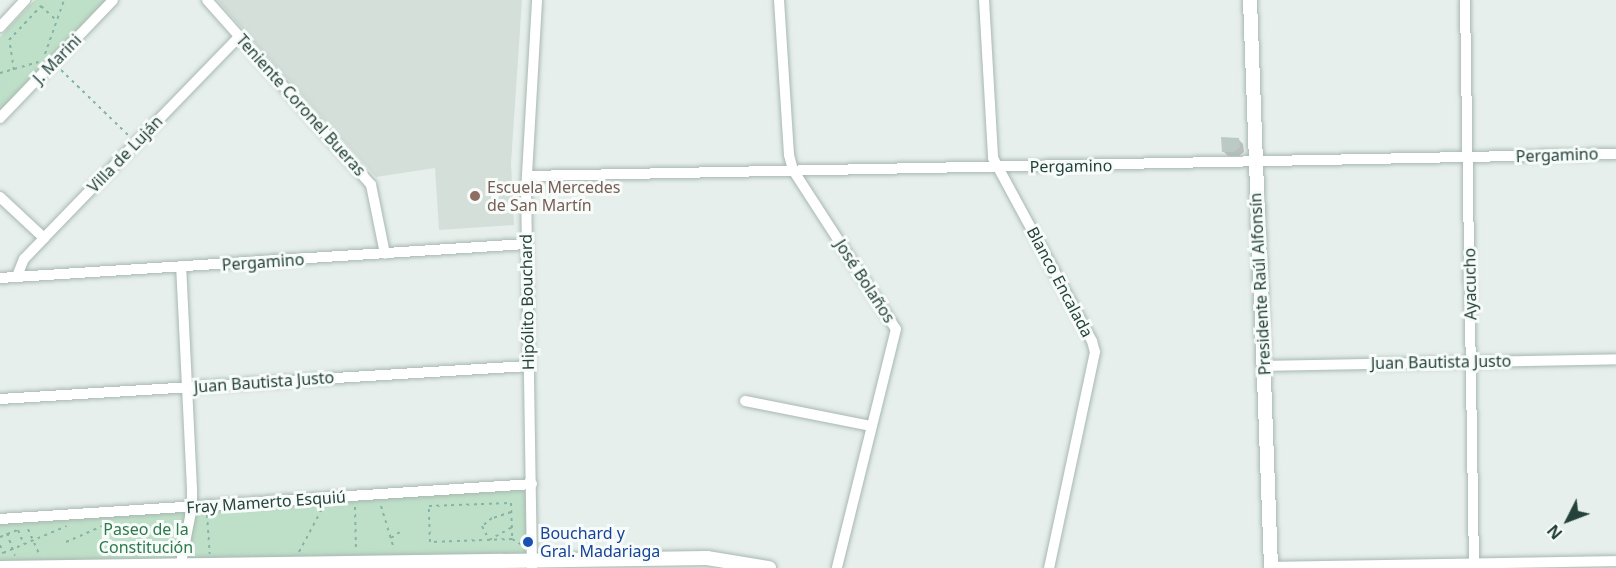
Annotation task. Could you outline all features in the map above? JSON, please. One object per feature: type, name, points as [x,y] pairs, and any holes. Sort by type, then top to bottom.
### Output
[{"type":"main road","name":"Presidente Raúl Alfonsín","points":[[1250,0],[1254,161],[1265,366],[1271,568]]},
{"type":"main road","points":[[0,568],[357,566],[532,559],[707,563],[769,568]]},
{"type":"street","points":[[0,27],[25,0]]},
{"type":"street","name":"J. Marini","points":[[0,118],[113,0]]},
{"type":"street","name":"Teniente Coronel Bueras","points":[[207,0],[371,185],[385,254]]},
{"type":"street","name":"Hipólito Bouchard","points":[[532,559],[526,244],[527,176],[537,0]]},
{"type":"street","name":"José Bolaños","points":[[779,0],[789,155],[793,170],[896,329],[837,568]]},
{"type":"street","name":"Blanco Encalada","points":[[984,0],[991,150],[997,168],[1092,341],[1095,352],[1049,568]]},
{"type":"street","name":"Ayacucho","points":[[1466,0],[1474,566]]},
{"type":"street","name":"Villa de Luján","points":[[16,276],[24,259],[240,36]]},
{"type":"street","name":"Pergamino","points":[[527,176],[1616,154]]},
{"type":"street","points":[[0,197],[44,238]]},
{"type":"street","name":"Pergamino","points":[[0,278],[526,244]]},
{"type":"street","points":[[180,567],[192,507],[181,267]]},
{"type":"street","name":"Juan Bautista Justo","points":[[1265,366],[1616,359]]},
{"type":"street","name":"Juan Bautista Justo","points":[[0,399],[528,366]]},
{"type":"street","points":[[745,401],[871,426]]},
{"type":"street","name":"Fray Mamerto Esquiú","points":[[1,519],[532,484]]},
{"type":"street","points":[[1271,568],[1474,566],[1616,561]]},
{"type":"path","points":[[0,73],[40,61],[44,57],[64,0]]},
{"type":"path","points":[[14,70],[9,40],[41,6],[57,20]]},
{"type":"path","points":[[53,63],[136,143]]},
{"type":"path","points":[[378,494],[398,564]]},
{"type":"path","points":[[355,496],[357,566]]},
{"type":"path","points":[[292,565],[328,498]]},
{"type":"path","points":[[512,539],[430,542],[429,506],[511,503],[512,539],[532,559]]},
{"type":"path","points":[[207,506],[210,566]]},
{"type":"path","points":[[489,540],[483,526],[492,518],[511,512]]},
{"type":"path","points":[[1,519],[20,567]]},
{"type":"path","points":[[66,542],[107,524]]},
{"type":"path","points":[[3,553],[71,525]]},
{"type":"path","points":[[26,526],[45,567]]},
{"type":"path","points":[[489,540],[512,527]]},
{"type":"path","points":[[18,530],[24,544]]},
{"type":"path","points":[[391,538],[400,532]]},
{"type":"shaded area","points":[[217,0],[522,0],[511,163],[514,225],[439,230],[435,168],[376,177]]},
{"type":"green space","points":[[35,0],[107,0],[0,110],[0,37]]},
{"type":"green space","name":"Paseo de la Constitución","points":[[532,484],[532,559],[0,568],[0,519]]},
{"type":"building","points":[[1221,137],[1239,138],[1240,147],[1234,152],[1222,152]]},
{"type":"place","name":"Escuela Mercedes de San Martín","points":[[475,196]]},
{"type":"place","name":"Bouchard y Gral. Madariaga","points":[[528,542]]}]
